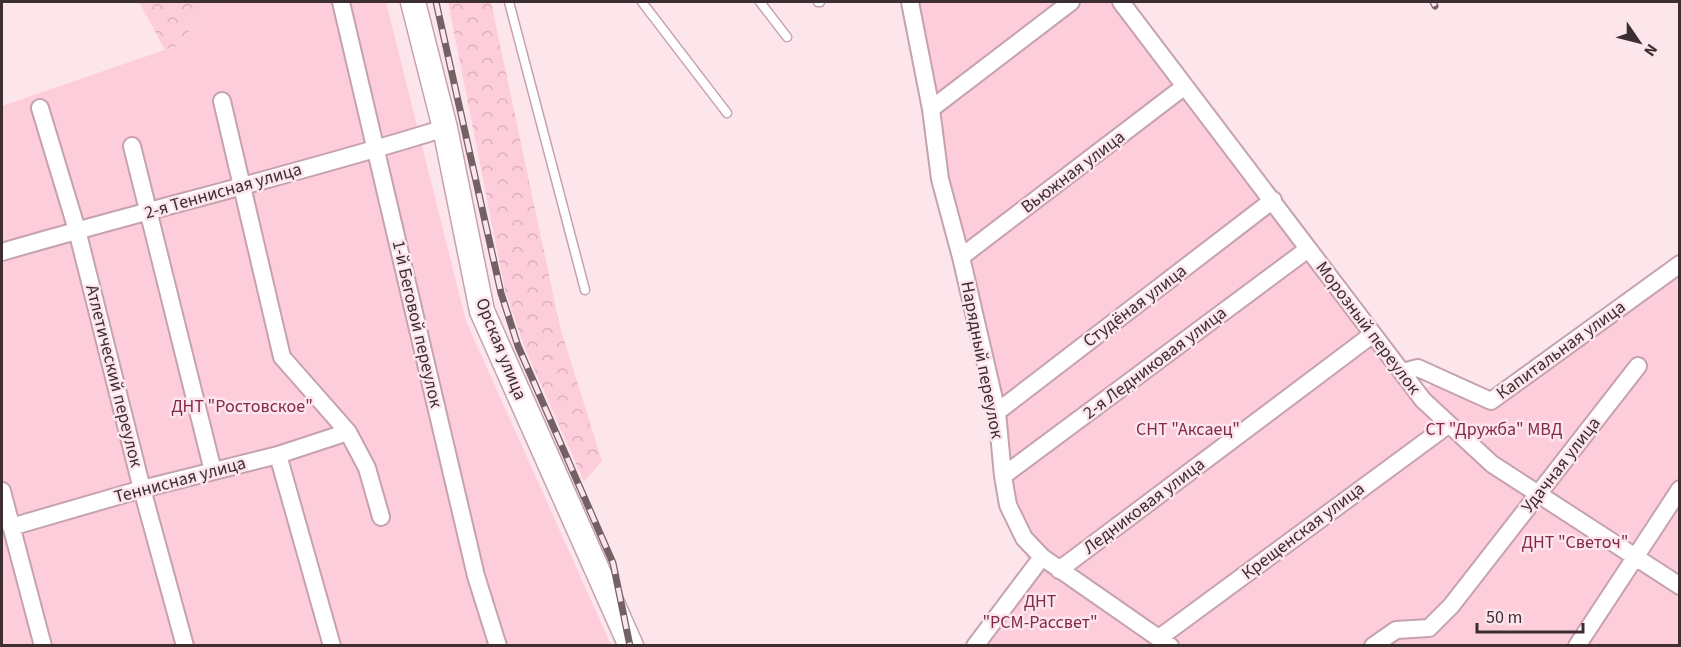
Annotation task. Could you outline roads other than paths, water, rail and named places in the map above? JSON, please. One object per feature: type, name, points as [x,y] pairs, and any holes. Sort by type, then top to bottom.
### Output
[{"type":"main road","name":"Орская улица","points":[[413,2],[445,128],[482,311],[631,645]]},
{"type":"street","name":"1-й Беговой переулок","points":[[341,2],[476,576],[498,645]]},
{"type":"street","name":"Нарядный переулок","points":[[910,2],[931,109],[940,179],[961,257],[997,412],[1008,505],[1024,538],[1042,558],[1165,642]]},
{"type":"street","points":[[931,109],[1071,2]]},
{"type":"street","name":"Морозный переулок","points":[[1121,2],[1423,400],[1492,464],[1680,586]]},
{"type":"street","name":"Вьюжная улица","points":[[961,257],[1185,86]]},
{"type":"street","points":[[222,101],[282,357],[348,432],[368,468],[381,517]]},
{"type":"street","name":"Атлетический переулок","points":[[40,108],[77,230],[184,645]]},
{"type":"street","name":"2-я Теннисная улица","points":[[2,252],[243,184],[376,150],[445,128]]},
{"type":"street","points":[[132,146],[213,471]]},
{"type":"street","name":"Студёная улица","points":[[997,412],[1273,200]]},
{"type":"street","name":"2-я Ледниковая улица","points":[[1003,476],[1308,249]]},
{"type":"street","name":"Капитальная улица","points":[[1402,372],[1418,368],[1491,401],[1680,264]]},
{"type":"street","name":"Ледниковая улица","points":[[1059,570],[1373,334]]},
{"type":"street","name":"Удачная улица","points":[[1373,645],[1396,630],[1430,628],[1451,606],[1638,366]]},
{"type":"street","name":"Крещенская улица","points":[[1165,642],[1448,424]]},
{"type":"street","name":"Теннисная улица","points":[[11,527],[142,489],[278,455],[348,432]]},
{"type":"street","points":[[278,455],[332,645]]},
{"type":"street","points":[[1577,645],[1680,489]]},
{"type":"street","points":[[2,491],[43,645]]},
{"type":"street","points":[[975,645],[1042,558]]},
{"type":"lane","points":[[509,2],[585,290]]},
{"type":"lane","points":[[642,2],[727,113]]},
{"type":"lane","points":[[760,2],[787,37]]},
{"type":"railway","points":[[436,2],[501,293],[518,346],[613,563],[630,646]]},
{"type":"railway","points":[[1433,2],[1435,6]]},
{"type":"park label","name":"ДНТ \"Ростовское\"","points":[[242,406]]},
{"type":"park label","name":"СНТ \"Аксаец\"","points":[[1188,429]]},
{"type":"park label","name":"СТ \"Дружба\" МВД","points":[[1494,429]]},
{"type":"park label","name":"ДНТ \"Светоч\"","points":[[1575,542]]},
{"type":"park label","name":"ДНТ \"РСМ-Рассвет\"","points":[[1040,611]]}]
